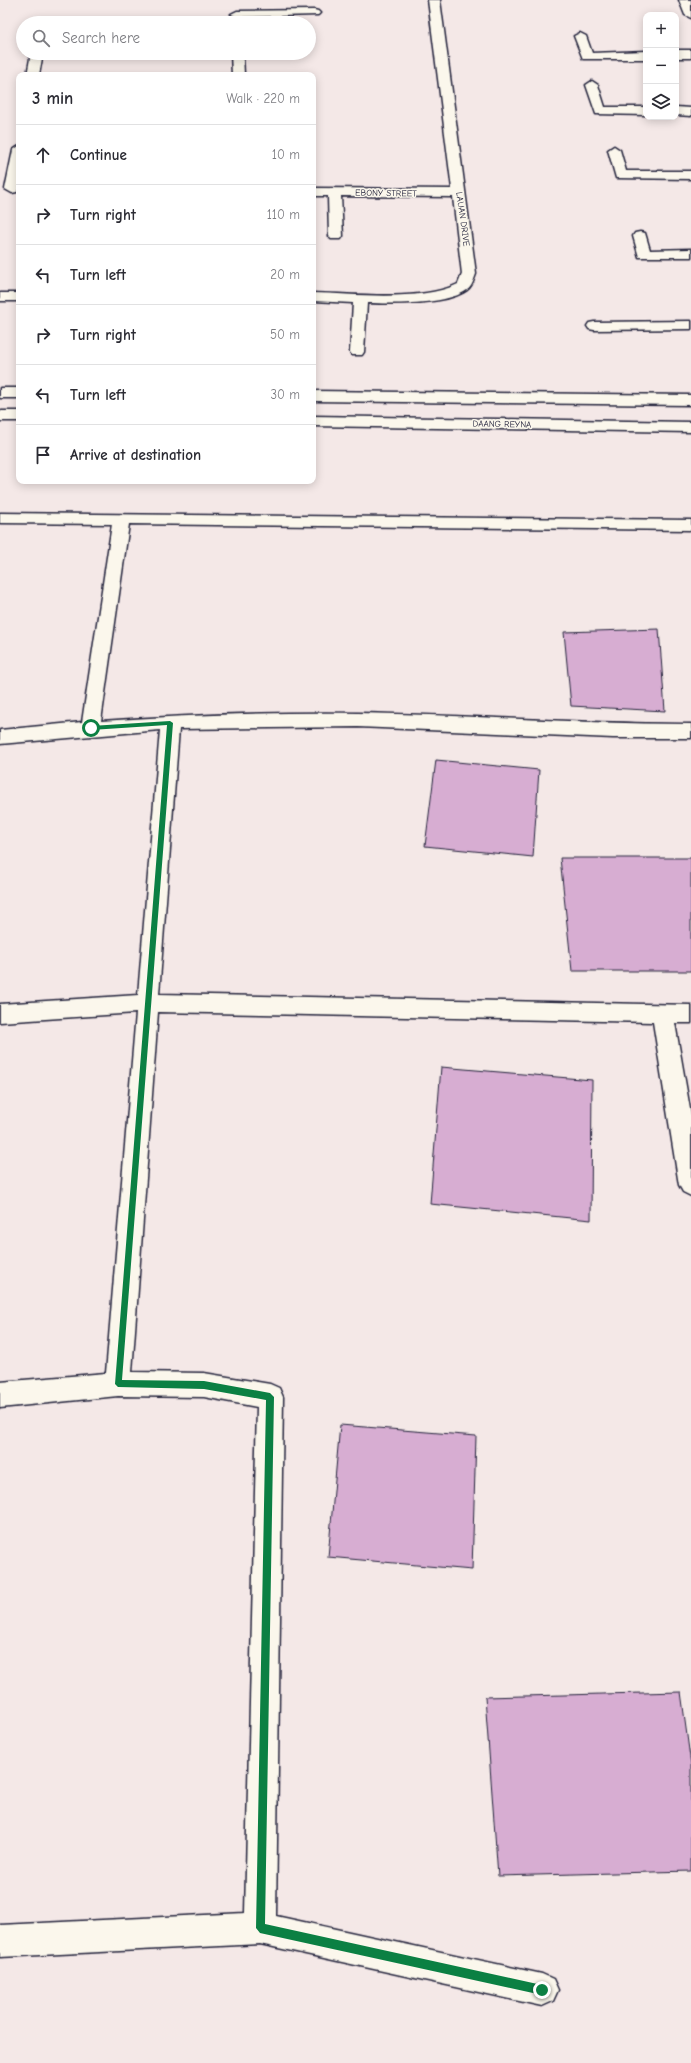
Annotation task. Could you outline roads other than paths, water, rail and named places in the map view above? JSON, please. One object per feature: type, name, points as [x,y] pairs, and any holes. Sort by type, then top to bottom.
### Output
[{"type":"street","points":[[236,0],[237,16]]},
{"type":"street","name":"LAUAN DRIVE","points":[[316,298],[436,296],[450,294],[464,286],[469,274],[469,262],[434,0]]},
{"type":"street","points":[[685,0],[691,15]]},
{"type":"street","points":[[276,16],[314,13]]},
{"type":"street","points":[[580,36],[587,57],[643,55]]},
{"type":"street","points":[[679,54],[691,54]]},
{"type":"street","points":[[34,72],[36,60]]},
{"type":"street","points":[[237,60],[238,72]]},
{"type":"street","points":[[592,85],[600,111],[643,111]]},
{"type":"street","points":[[679,112],[691,112]]},
{"type":"street","points":[[614,150],[621,175],[691,175]]},
{"type":"street","points":[[10,190],[16,163]]},
{"type":"street","name":"EBONY STREET","points":[[316,192],[460,193]]},
{"type":"street","points":[[334,192],[336,236]]},
{"type":"street","points":[[640,236],[644,254],[691,254]]},
{"type":"street","points":[[0,297],[16,297]]},
{"type":"street","points":[[357,352],[360,298]]},
{"type":"street","points":[[594,326],[691,325]]},
{"type":"street","points":[[0,393],[16,393]]},
{"type":"street","points":[[316,396],[691,400]]},
{"type":"street","points":[[0,416],[16,416]]},
{"type":"street","name":"DAANG REYNA","points":[[316,421],[691,427]]},
{"type":"street","points":[[0,518],[691,525]]},
{"type":"street","points":[[91,728],[121,520]]},
{"type":"street","points":[[0,737],[91,728],[170,723],[358,720],[613,731],[691,730]]},
{"type":"street","points":[[118,1384],[170,723]]},
{"type":"street","points":[[0,1013],[149,1002],[691,1014]]},
{"type":"street","points":[[663,1014],[691,1185]]},
{"type":"street","points":[[0,1395],[118,1384],[204,1385],[270,1397],[260,1928]]},
{"type":"street","points":[[0,1941],[260,1928],[542,1990]]}]
